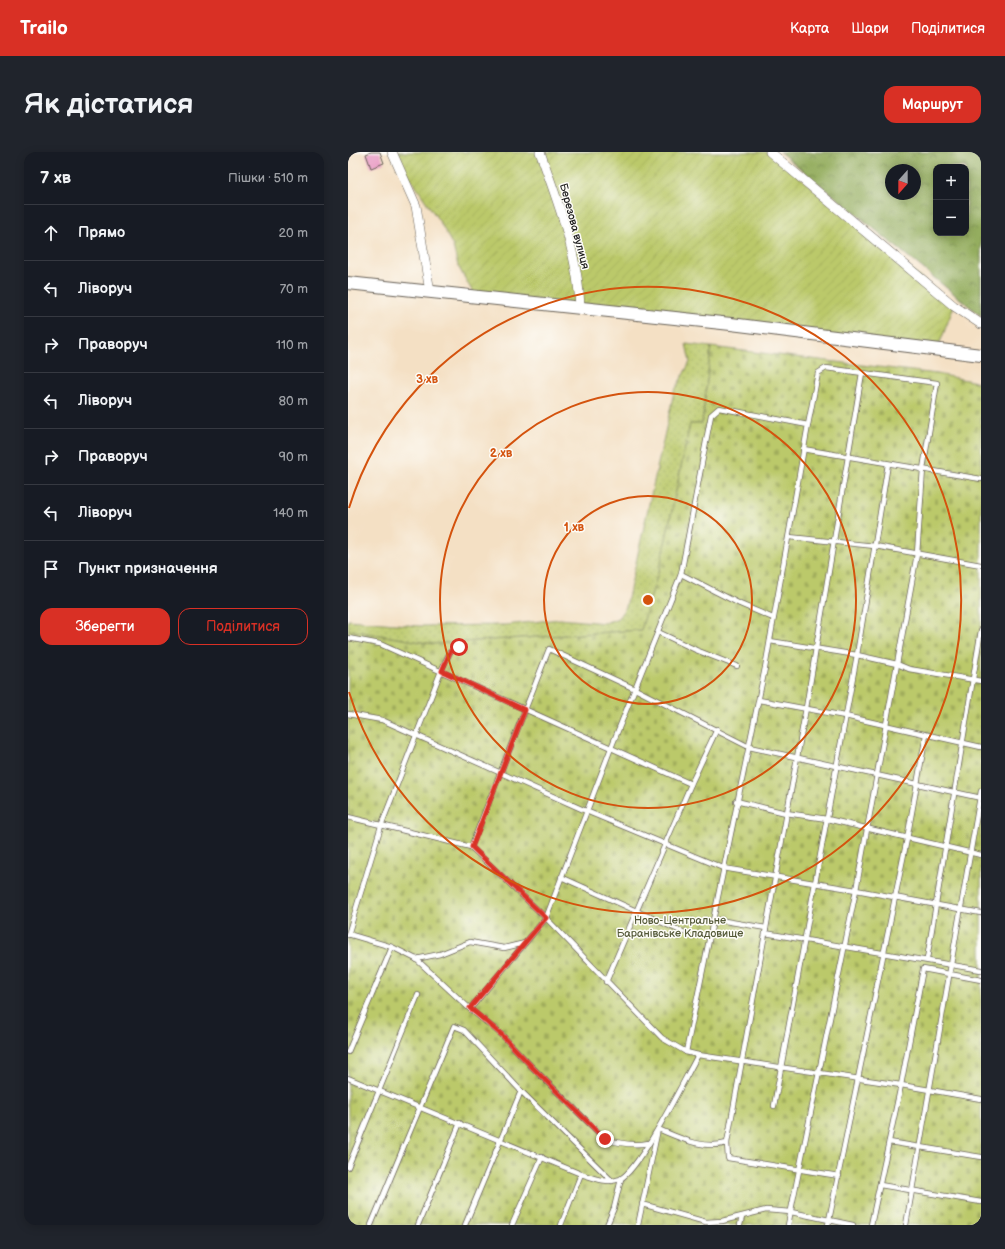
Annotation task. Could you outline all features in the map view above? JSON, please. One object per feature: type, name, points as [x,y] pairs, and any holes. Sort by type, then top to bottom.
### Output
[{"type":"main road","points":[[348,283],[732,324],[981,354]]},
{"type":"street","points":[[392,152],[416,206],[430,292]]},
{"type":"street","name":"Березова вулиця","points":[[540,152],[561,210],[579,290],[580,308]]},
{"type":"street","points":[[770,152],[954,306],[981,324]]},
{"type":"lane","points":[[686,1052],[736,801],[759,700],[789,537],[803,449],[818,373],[826,368],[937,383],[923,469],[916,554],[897,664],[856,890],[788,1225]]},
{"type":"lane","points":[[839,1176],[728,1158],[727,1143],[740,1062],[776,876],[786,813],[806,708],[862,373]]},
{"type":"lane","points":[[470,1008],[546,918],[586,811],[681,574],[711,415],[719,408],[808,425]]},
{"type":"lane","points":[[803,449],[981,478]]},
{"type":"lane","points":[[774,1106],[816,883],[888,464]]},
{"type":"lane","points":[[789,537],[875,546],[981,565]]},
{"type":"lane","points":[[681,574],[740,604],[773,618]]},
{"type":"lane","points":[[927,959],[981,630]]},
{"type":"lane","points":[[658,632],[696,650],[737,666]]},
{"type":"lane","points":[[348,638],[380,644],[691,784]]},
{"type":"lane","points":[[770,641],[856,655],[897,664],[909,669],[981,680]]},
{"type":"lane","points":[[459,647],[450,652],[381,826],[348,934],[392,947],[416,959],[502,1035],[605,1139],[637,1146],[649,1143]]},
{"type":"lane","points":[[472,847],[549,649],[635,688],[717,729],[749,747],[980,798]]},
{"type":"lane","points":[[759,700],[845,716],[981,747]]},
{"type":"lane","points":[[348,714],[382,720],[586,811],[723,868],[776,876],[981,913]]},
{"type":"lane","points":[[606,982],[691,784],[717,729]]},
{"type":"lane","points":[[829,1223],[896,897],[926,735]]},
{"type":"lane","points":[[906,1225],[950,973],[959,909],[981,791]]},
{"type":"lane","points":[[736,801],[786,813],[827,819],[866,830],[981,855]]},
{"type":"lane","points":[[348,817],[472,847],[546,918],[606,982],[662,1038],[686,1052],[818,1074],[929,1089],[981,1099]]},
{"type":"lane","points":[[562,877],[636,912],[683,932]]},
{"type":"lane","points":[[713,919],[766,928]]},
{"type":"lane","points":[[765,933],[951,963],[981,970]]},
{"type":"lane","points":[[416,959],[440,954],[470,942],[504,948],[525,943]]},
{"type":"lane","points":[[348,1052],[392,947]]},
{"type":"lane","points":[[871,1225],[901,1085],[923,969],[981,980]]},
{"type":"lane","points":[[348,1167],[418,995]]},
{"type":"lane","points":[[371,1225],[454,1026],[464,1030],[521,1091],[612,1181]]},
{"type":"lane","points":[[607,1225],[614,1208],[621,1179],[635,1164],[658,1129],[698,1055]]},
{"type":"lane","points":[[348,1078],[581,1174],[598,1180],[612,1181],[621,1179]]},
{"type":"lane","points":[[465,1225],[521,1091]]},
{"type":"lane","points":[[418,1225],[460,1123]]},
{"type":"lane","points":[[658,1129],[696,1144],[718,1146],[727,1143]]},
{"type":"lane","points":[[638,1225],[658,1129]]},
{"type":"lane","points":[[889,1142],[981,1157]]},
{"type":"lane","points":[[512,1225],[542,1157]]},
{"type":"lane","points":[[561,1225],[581,1174]]},
{"type":"lane","points":[[880,1185],[981,1202]]},
{"type":"lane","points":[[642,1204],[706,1222],[722,1221],[742,1217],[749,1213],[766,1210],[791,1212],[829,1223],[853,1225]]},
{"type":"lane","points":[[740,1225],[742,1217]]},
{"type":"green space","points":[[393,152],[770,152],[954,306],[938,348],[475,296],[458,266],[453,246],[441,224]]},
{"type":"green space","points":[[780,152],[981,152],[981,316]]},
{"type":"green space","points":[[686,344],[711,347],[702,424],[690,424],[661,563],[641,630],[433,644],[348,630],[348,620],[419,626],[505,625],[560,619],[605,623],[618,618],[626,607],[674,392],[690,362]]},
{"type":"green space","name":"Ново-Центральне Баранівське Кладовище","points":[[711,347],[937,374],[981,383],[981,1225],[348,1225],[348,630],[433,644],[641,630],[661,563],[690,424],[702,424]]},
{"type":"building","points":[[371,152],[380,152],[384,163],[371,168],[366,154]]},
{"type":"route","points":[[459,647],[450,652],[442,671],[525,710],[472,847],[546,918],[470,1008],[502,1035],[605,1139]]}]
